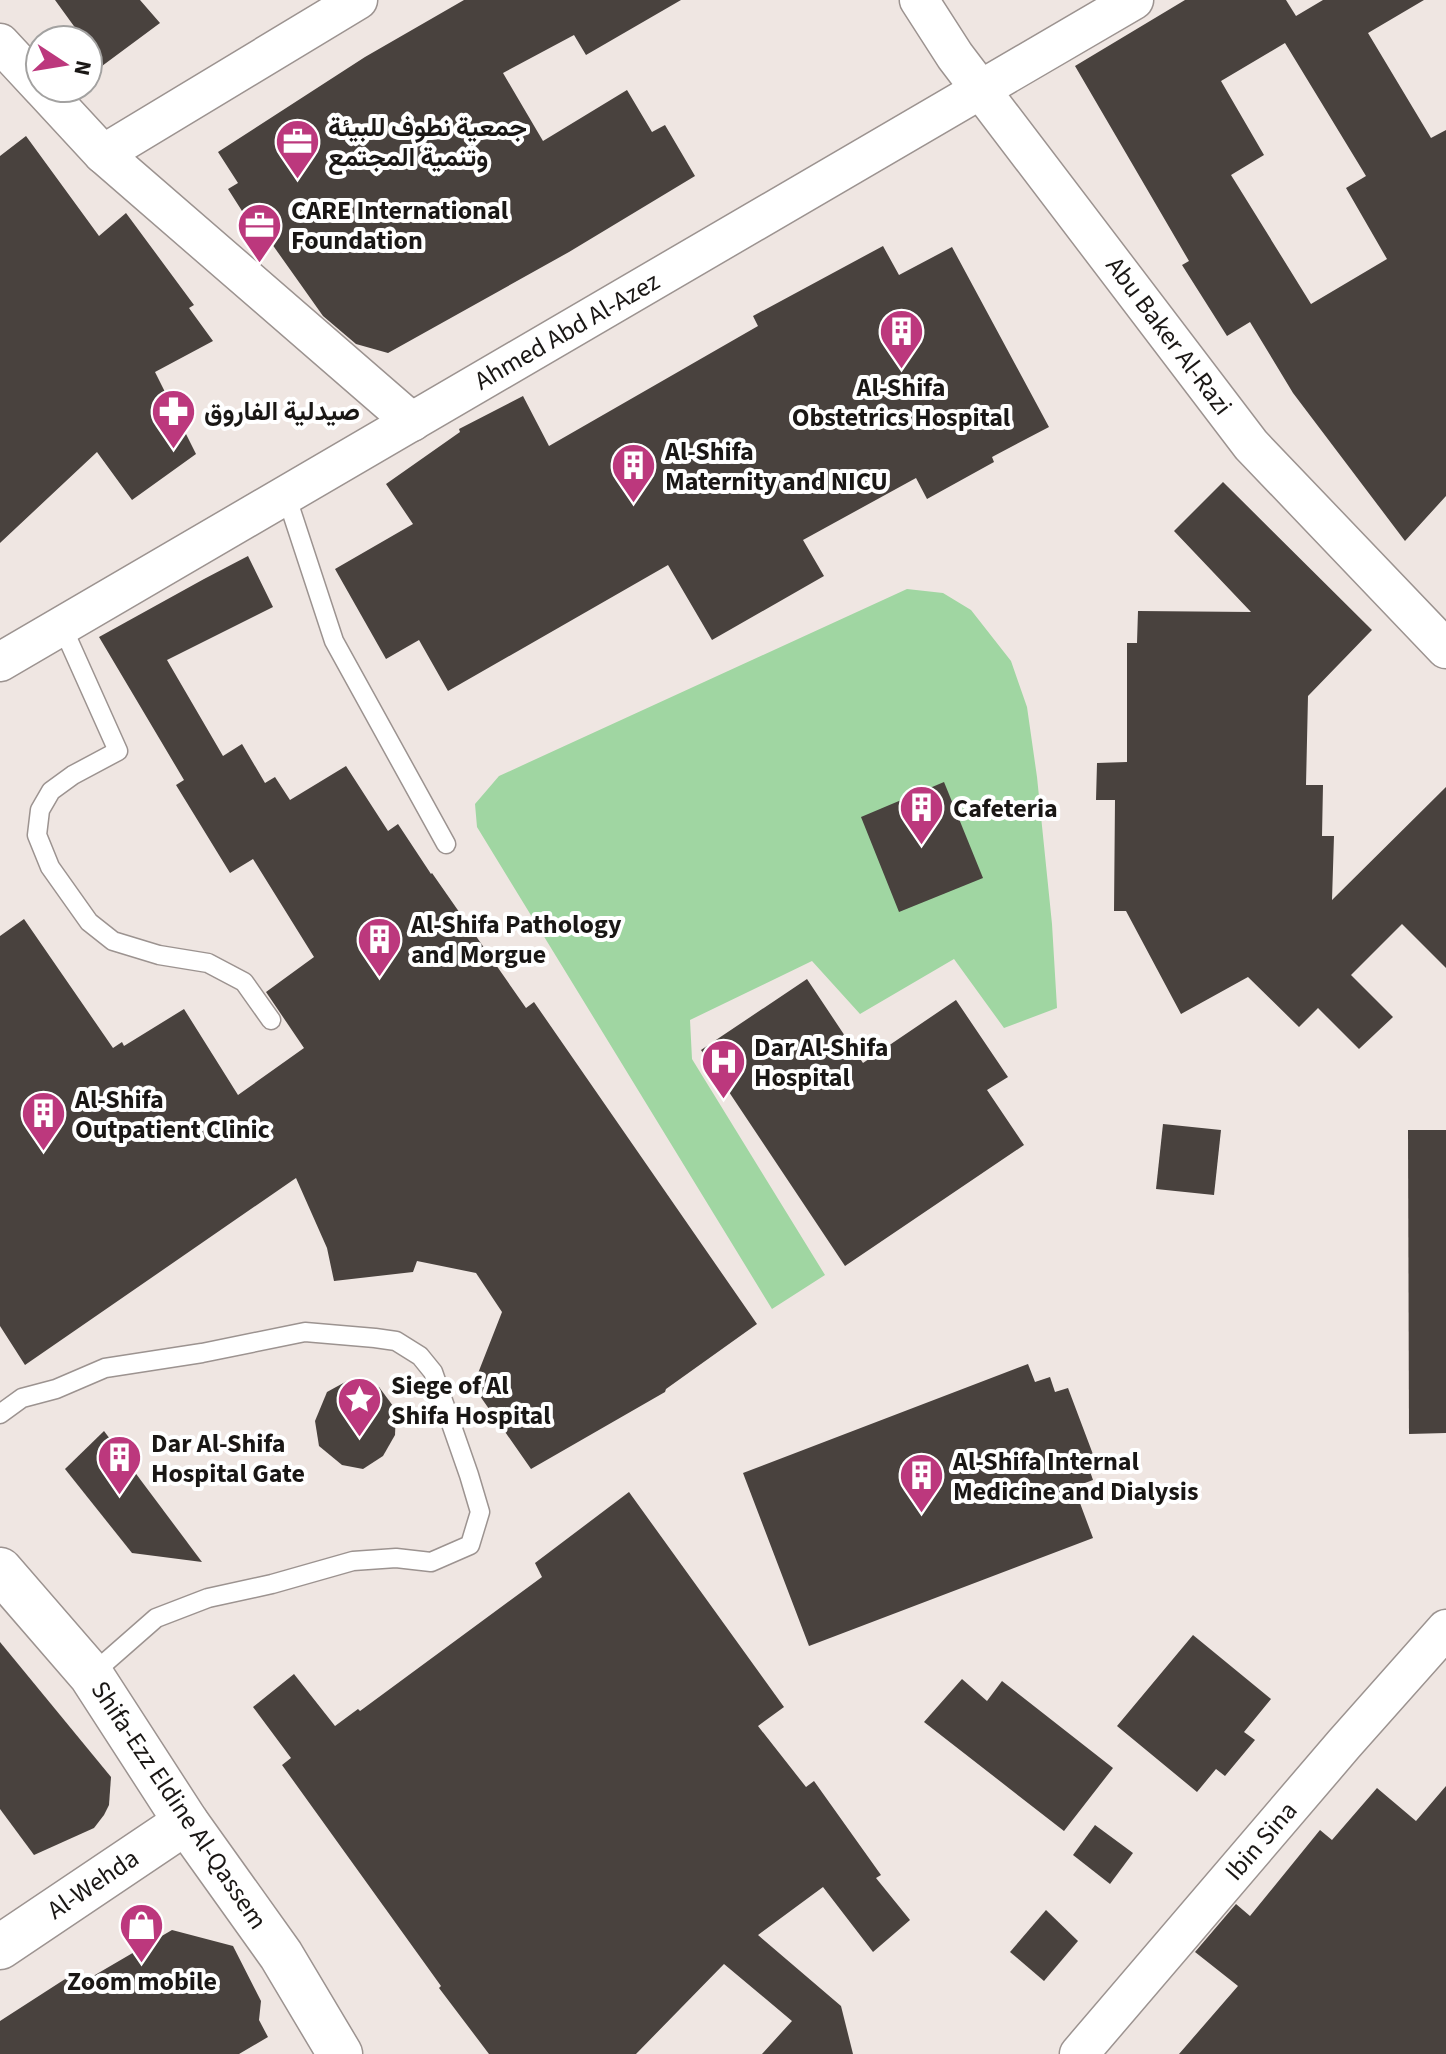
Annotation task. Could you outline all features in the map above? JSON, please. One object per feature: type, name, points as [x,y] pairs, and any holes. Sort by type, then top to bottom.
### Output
[{"type":"main road","name":"Shifa-Ezz Eldine Al-Qassem","points":[[0,1570],[91,1675],[186,1822],[281,1955],[340,2054]]},
{"type":"main road","name":"Al-Wehda","points":[[0,1947],[186,1822]]},
{"type":"street","points":[[103,154],[358,0]]},
{"type":"street","name":"Abu Baker Al-Razi","points":[[919,0],[955,56],[1251,445],[1446,649]]},
{"type":"street","name":"Ahmed Abd Al-Azez","points":[[0,662],[1134,0]]},
{"type":"street","points":[[0,43],[24,69]]},
{"type":"street","points":[[57,104],[103,154],[412,422]]},
{"type":"street","name":"Ibin Sina","points":[[1079,2054],[1446,1629]]},
{"type":"lane","points":[[286,495],[334,641],[446,844]]},
{"type":"lane","points":[[62,626],[118,751],[73,775],[51,791],[40,810],[37,835],[50,867],[89,922],[113,941],[159,955],[208,963],[244,982],[271,1020]]},
{"type":"lane","points":[[0,1414],[22,1398],[56,1389],[105,1368],[202,1353],[305,1332],[396,1341],[420,1356],[433,1372],[438,1386],[480,1512],[470,1545],[431,1562],[396,1558],[353,1561],[208,1598],[156,1618],[91,1675]]},
{"type":"green space","points":[[907,589],[943,593],[971,610],[1011,661],[1027,707],[1037,777],[1057,1008],[1004,1028],[954,959],[860,1014],[812,961],[690,1020],[692,1059],[825,1275],[772,1309],[477,827],[475,804],[499,776]]},
{"type":"building","points":[[55,0],[140,0],[160,23],[104,65],[104,24],[72,24]]},
{"type":"building","points":[[464,0],[681,0],[586,55],[574,35],[503,73],[543,141],[627,90],[652,132],[665,125],[695,176],[569,252],[388,353],[356,344],[323,316],[267,237],[261,241],[228,189],[238,183],[218,152],[365,57]]},
{"type":"building","points":[[1185,0],[1286,0],[1296,16],[1323,0],[1424,0],[1368,33],[1431,138],[1446,130],[1446,496],[1405,541],[1293,393],[1250,322],[1227,336],[1182,265],[1189,261],[1075,66]],"holes":[[[1285,43],[1366,176],[1346,188],[1387,259],[1311,304],[1231,175],[1264,155],[1221,81]]]},
{"type":"building","points":[[26,136],[99,236],[126,213],[194,305],[189,308],[213,341],[155,372],[196,454],[132,500],[97,452],[0,543],[0,156]]},
{"type":"building","points":[[883,246],[899,275],[952,247],[1049,427],[992,457],[994,462],[927,499],[916,478],[803,540],[824,576],[712,640],[668,565],[448,691],[419,640],[386,659],[335,569],[413,524],[386,484],[460,432],[459,429],[523,396],[549,446],[758,326],[753,316]]},
{"type":"building","points":[[1223,482],[1372,630],[1308,696],[1306,785],[1323,785],[1322,836],[1334,836],[1332,900],[1446,787],[1446,968],[1402,924],[1351,975],[1393,1017],[1359,1049],[1318,1008],[1299,1027],[1248,977],[1181,1014],[1126,911],[1114,911],[1115,800],[1096,800],[1097,763],[1127,762],[1127,643],[1137,643],[1138,611],[1251,612],[1174,531]]},
{"type":"building","points":[[248,556],[273,607],[167,660],[223,756],[242,744],[265,783],[275,777],[290,800],[346,766],[388,831],[398,824],[526,1008],[534,1002],[757,1324],[665,1392],[531,1469],[473,1386],[502,1312],[476,1273],[417,1261],[413,1272],[334,1281],[327,1248],[296,1178],[25,1365],[0,1326],[0,936],[24,919],[113,1048],[122,1042],[124,1046],[184,1009],[238,1095],[304,1048],[266,992],[314,957],[253,859],[230,873],[176,785],[184,780],[99,637]]},
{"type":"building","name":"Cafeteria","points":[[944,782],[983,878],[899,912],[861,817]]},
{"type":"building","points":[[807,979],[863,1063],[956,1000],[1008,1077],[987,1090],[1024,1145],[845,1266],[701,1050]]},
{"type":"building","points":[[1163,1124],[1221,1130],[1214,1195],[1156,1189]]},
{"type":"building","points":[[1408,1130],[1446,1130],[1446,1433],[1409,1434]]},
{"type":"building","name":"Al-Shifa Internal Medicine and Dialysis","points":[[1028,1364],[1035,1382],[1050,1377],[1055,1392],[1068,1388],[1094,1457],[1086,1460],[1093,1480],[1074,1487],[1093,1538],[809,1646],[743,1473]]},
{"type":"building","points":[[347,1381],[379,1387],[396,1410],[395,1435],[383,1456],[363,1469],[342,1465],[319,1446],[315,1421],[327,1392]]},
{"type":"building","name":"Dar Al-Shifa Hospital Gate","points":[[104,1431],[202,1562],[132,1553],[65,1469]]},
{"type":"building","points":[[629,1492],[784,1707],[758,1726],[806,1787],[814,1781],[881,1875],[876,1878],[910,1920],[873,1952],[823,1887],[758,1935],[841,2006],[853,2054],[762,2054],[792,2021],[724,1964],[636,2054],[489,2054],[282,1765],[291,1758],[253,1707],[294,1674],[335,1726],[358,1709],[360,1711],[542,1577],[535,1563]]},
{"type":"building","points":[[1193,1635],[1271,1699],[1244,1732],[1255,1740],[1225,1776],[1216,1769],[1197,1792],[1117,1726]]},
{"type":"building","points":[[0,1642],[111,1777],[109,1805],[94,1828],[34,1855],[0,1809]]},
{"type":"building","points":[[962,1679],[987,1701],[1002,1681],[1113,1768],[1064,1831],[924,1722]]},
{"type":"building","points":[[1446,1786],[1446,2054],[1179,2054],[1238,1986],[1195,1952],[1236,1904],[1250,1916],[1320,1830],[1332,1840],[1377,1788],[1416,1821]]},
{"type":"building","points":[[1095,1825],[1133,1853],[1110,1884],[1073,1855]]},
{"type":"building","points":[[1046,1910],[1078,1941],[1044,1981],[1010,1952]]},
{"type":"building","points":[[172,1930],[233,1946],[261,2001],[259,2020],[268,2037],[239,2054],[0,2054],[0,2021],[76,1972],[83,1982]]},
{"type":"place","name":"جمعية نطوف للبيئة وتنمية المجتمع","points":[[297,181]]},
{"type":"place","name":"CARE International Foundation","points":[[260,264]]},
{"type":"place","name":"Al-Shifa Obstetrics Hospital","points":[[901,371]]},
{"type":"place","name":"صيدلية الفاروق","points":[[173,450]]},
{"type":"place","name":"Al-Shifa Maternity and NICU","points":[[634,505]]},
{"type":"place","name":"Cafeteria","points":[[922,847]]},
{"type":"place","name":"Al-Shifa Pathology and Morgue","points":[[380,978]]},
{"type":"place","name":"Dar Al-Shifa Hospital","points":[[723,1101]]},
{"type":"place","name":"Al-Shifa Outpatient Clinic","points":[[44,1153]]},
{"type":"place","name":"Siege of Al Shifa Hospital","points":[[360,1439]]},
{"type":"place","name":"Dar Al-Shifa Hospital Gate","points":[[120,1497]]},
{"type":"place","name":"Al-Shifa Internal Medicine and Dialysis","points":[[922,1515]]},
{"type":"place","name":"Zoom mobile","points":[[142,1965]]}]
